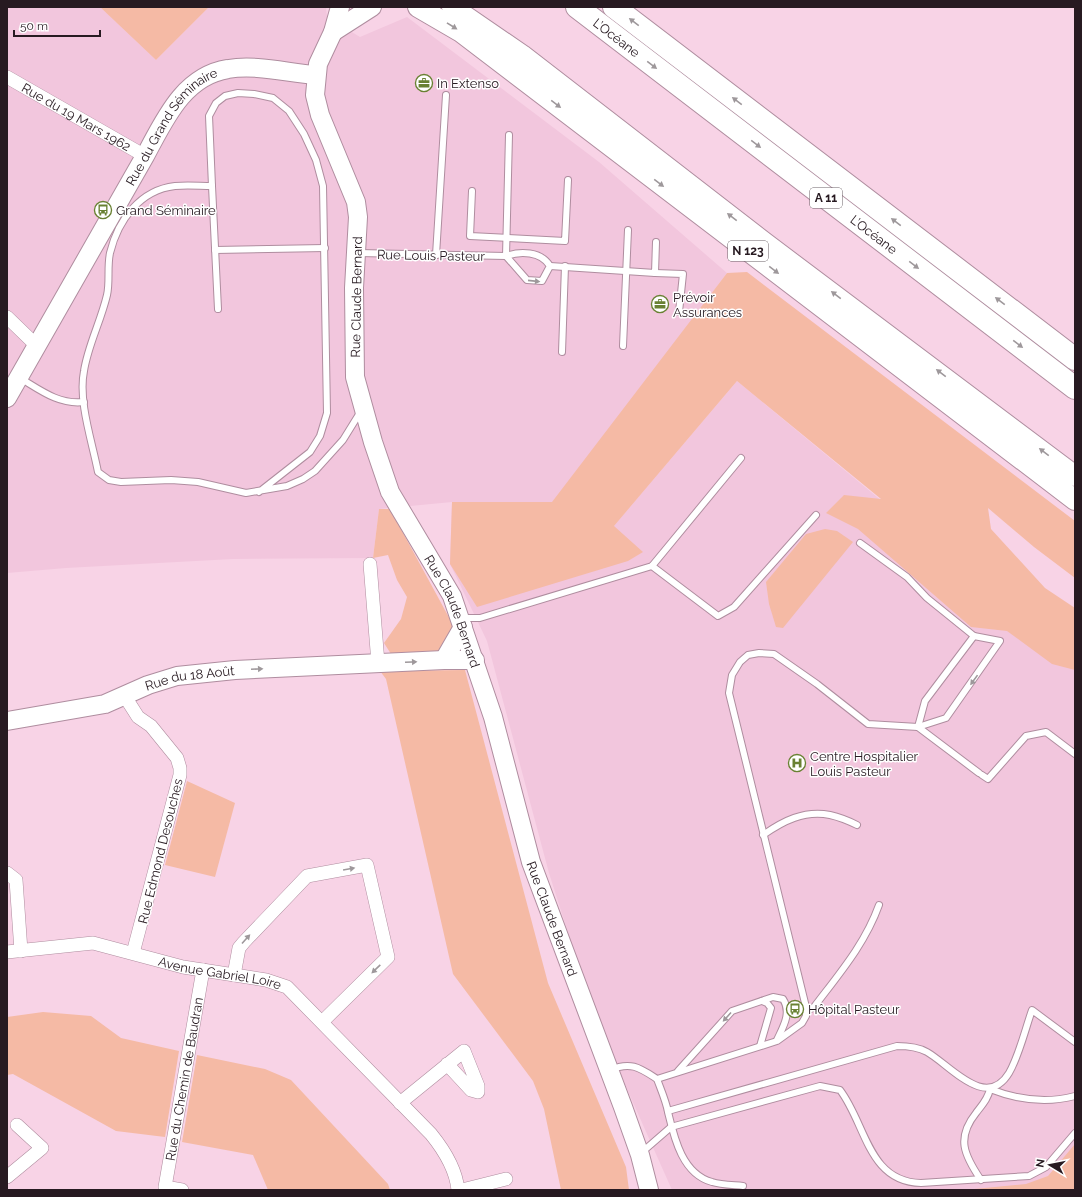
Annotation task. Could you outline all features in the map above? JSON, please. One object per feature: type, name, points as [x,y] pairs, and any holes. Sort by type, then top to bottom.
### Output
[{"type":"highway","name":"L’Océane","points":[[577,7],[1075,388]]},
{"type":"highway","name":"L’Océane","points":[[614,7],[1075,359]]},
{"type":"main road","name":"N 123","points":[[418,7],[461,32],[1075,500]]},
{"type":"main road","name":"N 123","points":[[452,7],[522,55],[765,243],[1075,476]]},
{"type":"street","name":"Rue Claude Bernard","points":[[340,7],[333,32],[318,64],[315,95],[320,116],[356,202],[358,217],[354,288],[355,377],[363,408],[390,492],[452,596],[475,660],[493,717],[531,862],[640,1155],[649,1190]]},
{"type":"street","points":[[333,32],[372,7]]},
{"type":"street","name":"Rue du Grand Séminaire","points":[[7,398],[145,156],[166,116],[190,86],[214,72],[228,69],[244,68],[316,75]]},
{"type":"street","name":"Rue du 19 Mars 1962","points":[[7,77],[145,156]]},
{"type":"street","points":[[7,317],[36,346]]},
{"type":"street","points":[[370,564],[378,663]]},
{"type":"street","points":[[444,660],[461,623]]},
{"type":"street","name":"Rue du 18 Août","points":[[7,721],[105,704],[124,695],[177,676],[235,670],[444,660],[475,660]]},
{"type":"street","name":"Rue Edmond Desouches","points":[[124,695],[138,717],[150,726],[176,758],[180,768],[180,775],[134,953]]},
{"type":"street","points":[[234,975],[239,948],[307,876],[367,865],[388,957],[322,1022]]},
{"type":"street","points":[[7,873],[16,880],[21,951]]},
{"type":"street","name":"Avenue Gabriel Loire","points":[[7,952],[93,943],[134,953],[158,961],[266,980],[287,987],[441,1147],[452,1165],[458,1190]]},
{"type":"street","name":"Rue du Chemin de Baudran","points":[[182,1190],[164,1188],[203,970]]},
{"type":"street","points":[[400,1103],[447,1064]]},
{"type":"street","points":[[7,1177],[42,1148],[17,1125]]},
{"type":"street","points":[[462,1190],[506,1179]]},
{"type":"lane","points":[[218,309],[209,116],[216,103],[225,96],[238,93],[254,94],[273,98],[289,111],[304,134],[316,160],[323,186],[325,383],[327,413],[320,436],[310,452],[259,492]]},
{"type":"lane","points":[[436,255],[446,95]]},
{"type":"lane","points":[[509,135],[506,256],[527,280],[542,281],[550,266],[683,274],[679,312]]},
{"type":"lane","points":[[472,191],[470,236],[565,241],[568,180]]},
{"type":"lane","points":[[212,186],[175,186],[160,190],[140,201],[128,212],[116,235],[110,254],[107,294],[84,371],[82,394],[98,472],[109,480],[121,482],[187,481],[246,493],[259,492],[287,486],[303,480],[315,471],[343,440],[363,408]]},
{"type":"lane","points":[[623,346],[628,230]]},
{"type":"lane","points":[[655,273],[656,242]]},
{"type":"lane","points":[[215,250],[324,248]]},
{"type":"lane","name":"Rue Louis Pasteur","points":[[356,253],[506,256],[513,253],[532,253],[546,258],[550,266]]},
{"type":"lane","points":[[562,352],[565,266]]},
{"type":"lane","points":[[18,378],[62,402],[72,404],[84,402]]},
{"type":"lane","points":[[461,623],[652,566],[741,458]]},
{"type":"lane","points":[[652,566],[718,616],[734,607],[816,515]]},
{"type":"lane","points":[[657,1079],[777,1041],[802,1023],[807,1011],[729,693],[732,675],[740,662],[748,655],[774,654],[817,684],[868,724],[918,727],[946,718],[997,648],[1000,641],[974,636],[927,598],[907,577],[860,544]]},
{"type":"lane","points":[[918,727],[925,701],[974,636]]},
{"type":"lane","points":[[918,727],[988,779],[1026,736],[1046,732],[1075,754]]},
{"type":"lane","points":[[763,835],[789,819],[803,816],[831,815],[857,825]]},
{"type":"lane","points":[[807,1011],[814,1007],[854,955],[868,934],[879,905]]},
{"type":"lane","points":[[677,1072],[732,1011],[773,997],[783,999],[787,1006],[787,1016],[777,1041]]},
{"type":"lane","points":[[760,1046],[771,1008],[767,1003],[762,1001]]},
{"type":"lane","points":[[981,1180],[973,1169],[966,1151],[964,1137],[968,1123],[988,1096],[990,1089],[1000,1083],[1010,1072],[1032,1010],[1075,1042]]},
{"type":"lane","points":[[668,1111],[897,1046],[916,1048],[927,1052],[963,1079],[982,1088],[990,1089],[1011,1097],[1055,1100],[1075,1096]]},
{"type":"lane","points":[[609,1070],[619,1066],[631,1064],[657,1079],[668,1111],[671,1127],[681,1153],[690,1169],[711,1182],[743,1186]]},
{"type":"lane","points":[[640,1155],[671,1127],[820,1086],[840,1090],[850,1103],[873,1154],[886,1171],[894,1177],[907,1182],[921,1183],[1029,1176],[1046,1167],[1075,1133]]},
{"type":"shaded area","points":[[7,7],[100,7],[156,60],[209,7],[326,7],[327,17],[360,37],[407,17],[599,162],[727,273],[628,405],[607,534],[737,381],[900,516],[1075,653],[1075,1190],[672,1190],[623,1080],[576,958],[549,873],[487,641],[450,564],[452,502],[379,509],[373,558],[233,559],[66,568],[7,573]]},
{"type":"shaded area","points":[[100,7],[209,7],[156,60]]},
{"type":"shaded area","points":[[747,272],[1075,521],[1075,578],[1034,547],[988,508],[991,529],[1045,588],[1075,608],[1075,670],[1052,664],[1007,631],[971,627],[858,529],[826,513],[844,495],[881,499],[737,381],[614,526],[643,552],[628,561],[477,607],[450,564],[452,502],[552,502],[727,273]]},
{"type":"shaded area","points":[[379,509],[390,509],[452,623],[451,639],[448,646],[442,650],[434,653],[416,655],[391,654],[384,643],[401,619],[407,597],[397,580],[388,555],[373,558]]},
{"type":"shaded area","points":[[825,529],[837,531],[853,542],[783,628],[776,627],[769,604],[766,582],[806,534]]},
{"type":"shaded area","points":[[465,670],[548,983],[626,1167],[629,1190],[561,1190],[544,1109],[533,1081],[453,974],[386,679],[380,671]]},
{"type":"shaded area","points":[[187,781],[235,803],[215,877],[165,865]]},
{"type":"shaded area","points":[[43,1012],[91,1016],[121,1038],[179,1051],[165,1137],[116,1131],[13,1074],[7,1075],[7,1017]]},
{"type":"shaded area","points":[[197,1055],[265,1069],[291,1080],[388,1184],[390,1190],[268,1190],[253,1155],[182,1142]]},
{"type":"shaded area","points":[[1075,1144],[1075,1190],[964,1190],[1026,1184],[1048,1176]]},
{"type":"place","name":"In Extenso","points":[[424,83]]},
{"type":"place","name":"Grand Séminaire","points":[[103,210]]},
{"type":"place","name":"Prévoir Assurances","points":[[660,304]]},
{"type":"place","name":"Centre Hospitalier Louis Pasteur","points":[[797,763]]},
{"type":"place","name":"Hôpital Pasteur","points":[[795,1009]]}]
